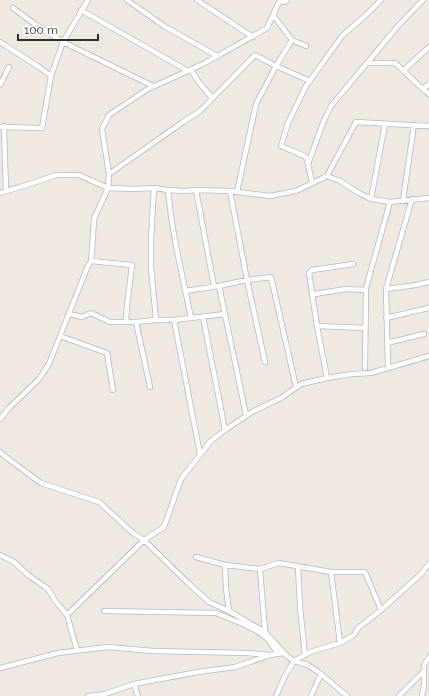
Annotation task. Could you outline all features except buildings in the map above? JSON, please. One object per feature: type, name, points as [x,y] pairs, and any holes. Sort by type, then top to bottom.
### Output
[{"type":"street","points":[[6,191],[2,127],[42,128],[51,76],[63,42],[88,0]]},
{"type":"street","points":[[127,0],[164,26],[217,56]]},
{"type":"street","points":[[197,0],[253,37]]},
{"type":"street","points":[[0,419],[8,409],[39,379],[49,364],[90,261],[94,219],[108,188],[109,174],[102,129],[109,115],[153,86],[189,70],[253,37],[267,28],[279,1],[285,2],[288,0]]},
{"type":"street","points":[[312,182],[306,157],[282,146],[288,123],[306,86],[342,36],[381,0]]},
{"type":"street","points":[[307,164],[331,106],[398,26],[423,0]]},
{"type":"street","points":[[13,8],[63,42],[153,86]]},
{"type":"street","points":[[81,10],[189,70],[212,98]]},
{"type":"street","points":[[273,15],[292,40],[306,46]]},
{"type":"street","points":[[237,192],[256,104],[292,40]]},
{"type":"street","points":[[0,42],[40,67],[51,76]]},
{"type":"street","points":[[404,70],[429,47]]},
{"type":"street","points":[[109,174],[182,122],[200,111],[255,55],[310,81]]},
{"type":"street","points":[[368,63],[395,63],[429,94]]},
{"type":"street","points":[[0,85],[9,67]]},
{"type":"street","points":[[423,89],[429,84]]},
{"type":"street","points":[[0,193],[56,175],[79,175],[108,188],[230,191],[270,196],[280,195],[296,191],[327,176],[356,122],[429,125]]},
{"type":"street","points":[[371,199],[385,124]]},
{"type":"street","points":[[403,200],[414,125]]},
{"type":"street","points":[[327,176],[340,181],[371,199],[390,202],[429,198]]},
{"type":"street","points":[[154,188],[151,267],[156,320]]},
{"type":"street","points":[[168,190],[176,246],[192,318]]},
{"type":"street","points":[[196,190],[216,286],[225,314],[246,415]]},
{"type":"street","points":[[230,191],[265,362]]},
{"type":"street","points":[[388,368],[386,289],[412,199]]},
{"type":"street","points":[[365,368],[366,290],[390,202]]},
{"type":"street","points":[[90,261],[132,265],[126,322]]},
{"type":"street","points":[[328,378],[317,326],[309,273],[312,270],[353,264]]},
{"type":"street","points":[[185,291],[270,276],[272,278],[296,387]]},
{"type":"street","points":[[386,289],[429,282]]},
{"type":"street","points":[[315,294],[346,289],[366,290]]},
{"type":"street","points":[[386,318],[429,308]]},
{"type":"street","points":[[69,314],[82,317],[91,313],[110,322],[174,320],[225,314]]},
{"type":"street","points":[[203,317],[224,430]]},
{"type":"street","points":[[174,320],[200,454]]},
{"type":"street","points":[[136,322],[150,387]]},
{"type":"street","points":[[317,326],[365,328]]},
{"type":"street","points":[[387,343],[424,334]]},
{"type":"street","points":[[60,336],[107,352],[113,390]]},
{"type":"street","points":[[67,615],[144,540],[164,527],[181,479],[211,440],[224,430],[246,415],[281,398],[301,384],[352,374],[371,373],[429,356]]},
{"type":"street","points":[[0,452],[41,483],[99,502],[133,533],[144,540],[209,602],[229,611],[266,632],[280,653]]},
{"type":"street","points":[[0,555],[14,562],[28,575],[48,589],[56,602],[67,615],[77,650]]},
{"type":"street","points":[[196,556],[225,565],[260,569],[279,563],[331,572],[365,572],[381,610]]},
{"type":"street","points":[[276,696],[294,661],[310,652],[340,642],[354,635],[358,628],[422,574],[429,564]]},
{"type":"street","points":[[225,565],[229,611]]},
{"type":"street","points":[[298,566],[300,607],[305,655]]},
{"type":"street","points":[[260,569],[266,632]]},
{"type":"street","points":[[331,572],[340,642]]},
{"type":"street","points":[[216,613],[217,606]]},
{"type":"street","points":[[104,611],[216,613],[257,631],[268,639],[280,653],[294,661],[308,665],[347,696]]},
{"type":"street","points":[[0,668],[58,652],[108,647],[153,651],[247,653],[270,655]]},
{"type":"street","points":[[88,696],[105,695],[134,684],[198,672],[235,667],[280,653]]},
{"type":"street","points":[[422,696],[426,687],[424,665],[429,658]]},
{"type":"street","points":[[399,696],[424,671]]},
{"type":"street","points":[[311,696],[321,674]]},
{"type":"street","points":[[134,684],[138,696]]}]
